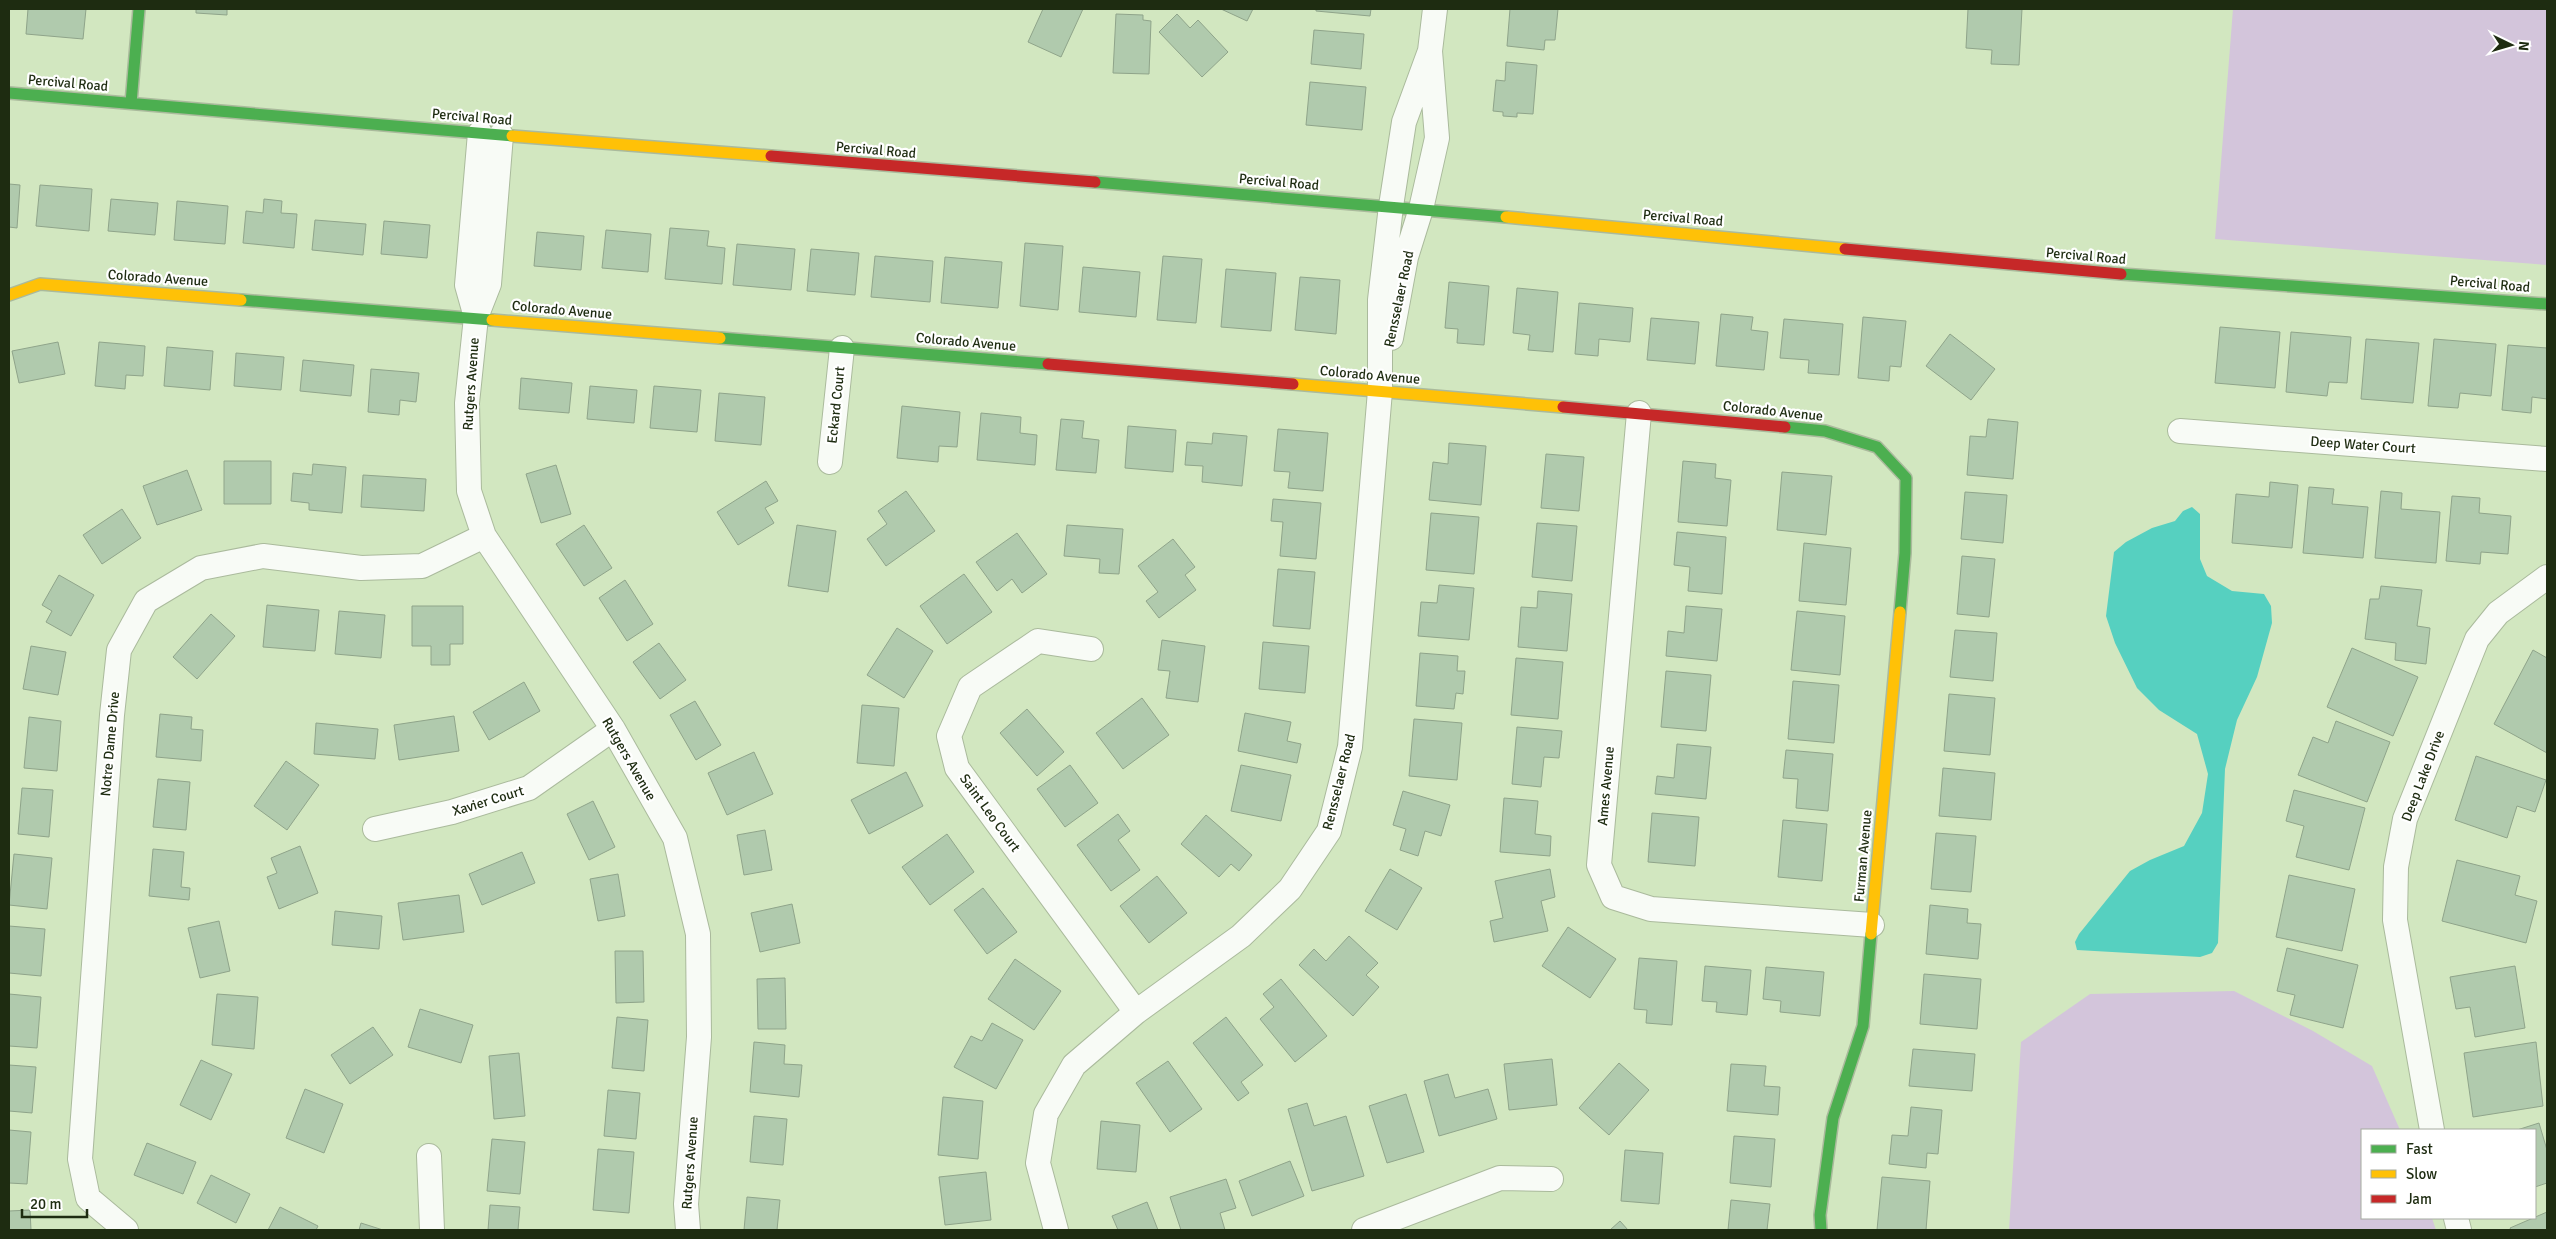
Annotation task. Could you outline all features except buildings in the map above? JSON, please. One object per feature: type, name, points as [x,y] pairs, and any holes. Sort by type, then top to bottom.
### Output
[{"type":"street","points":[[131,103],[139,9]]},
{"type":"street","points":[[1430,51],[1435,9]]},
{"type":"street","name":"Rensselaer Road","points":[[1056,1230],[1038,1163],[1046,1114],[1074,1065],[1136,1012],[1241,936],[1290,889],[1329,831],[1350,747],[1380,391],[1380,300],[1391,206],[1404,122],[1430,51]]},
{"type":"street","name":"Rensselaer Road","points":[[1380,391],[1406,257],[1421,209],[1438,138],[1430,51]]},
{"type":"street","name":"Percival Road","points":[[9,93],[491,134],[1391,206],[2077,270],[2547,304]]},
{"type":"street","name":"Rutgers Avenue","points":[[491,134],[467,285],[476,318],[467,404],[469,491],[484,536],[613,729],[675,838],[698,934],[699,1037],[686,1204],[688,1230]]},
{"type":"street","name":"Colorado Avenue","points":[[9,295],[40,284],[1639,413],[1825,431],[1877,447],[1906,478]]},
{"type":"street","name":"Eckard Court","points":[[830,462],[842,348]]},
{"type":"street","name":"Ames Avenue","points":[[1639,413],[1599,865],[1613,897],[1651,909],[1872,925]]},
{"type":"street","name":"Deep Water Court","points":[[2180,431],[2547,459]]},
{"type":"street","name":"Furman Avenue","points":[[1821,1230],[1820,1215],[1833,1118],[1863,1026],[1905,553],[1906,478]]},
{"type":"street","name":"Notre Dame Drive","points":[[126,1230],[88,1198],[80,1159],[112,715],[119,650],[146,601],[201,568],[263,556],[361,568],[422,566],[484,536]]},
{"type":"street","name":"Deep Lake Drive","points":[[2432,1129],[2395,920],[2396,867],[2405,819],[2477,639],[2498,613],[2547,577]]},
{"type":"street","name":"Saint Leo Court","points":[[1091,649],[1038,641],[970,686],[949,736],[957,768],[1136,1012]]},
{"type":"street","name":"Xavier Court","points":[[376,830],[452,812],[529,788],[613,729]]},
{"type":"street","points":[[429,1156],[432,1230]]},
{"type":"street","points":[[1364,1230],[1500,1178],[1551,1179]]},
{"type":"shaded area","points":[[2233,9],[2547,9],[2547,265],[2215,239]]},
{"type":"shaded area","points":[[2234,991],[2313,1031],[2372,1066],[2400,1129],[2361,1129],[2361,1219],[2432,1219],[2436,1230],[2009,1230],[2021,1042],[2090,994]]},
{"type":"water","points":[[2192,507],[2200,514],[2200,559],[2207,576],[2232,591],[2264,594],[2271,606],[2272,623],[2257,677],[2237,720],[2225,769],[2218,943],[2212,953],[2200,957],[2077,950],[2075,942],[2079,934],[2130,871],[2150,860],[2184,846],[2202,813],[2208,774],[2197,734],[2159,710],[2137,688],[2115,643],[2106,616],[2114,552],[2126,542],[2152,528],[2175,521],[2183,511]]},
{"type":"traffic: fast","points":[[131,103],[139,9]]},
{"type":"traffic: fast","points":[[9,93],[512,136]]},
{"type":"traffic: fast","points":[[1095,182],[1506,217]]},
{"type":"traffic: fast","points":[[2121,274],[2547,304]]},
{"type":"traffic: fast","points":[[241,300],[492,320]]},
{"type":"traffic: fast","points":[[720,338],[1048,364]]},
{"type":"traffic: fast","points":[[1785,427],[1825,431],[1877,447],[1906,478],[1905,553],[1900,612]]},
{"type":"traffic: fast","points":[[1821,1230],[1820,1215],[1833,1118],[1863,1026],[1871,934]]},
{"type":"traffic: slow","points":[[512,136],[771,156]]},
{"type":"traffic: slow","points":[[1506,217],[1845,249]]},
{"type":"traffic: slow","points":[[9,295],[40,284],[241,300]]},
{"type":"traffic: slow","points":[[492,320],[720,338]]},
{"type":"traffic: slow","points":[[1293,384],[1563,407]]},
{"type":"traffic: slow","points":[[1871,934],[1900,612]]},
{"type":"traffic: jam","points":[[771,156],[1095,182]]},
{"type":"traffic: jam","points":[[1845,249],[2121,274]]},
{"type":"traffic: jam","points":[[1048,364],[1293,384]]},
{"type":"traffic: jam","points":[[1563,407],[1785,427]]}]
